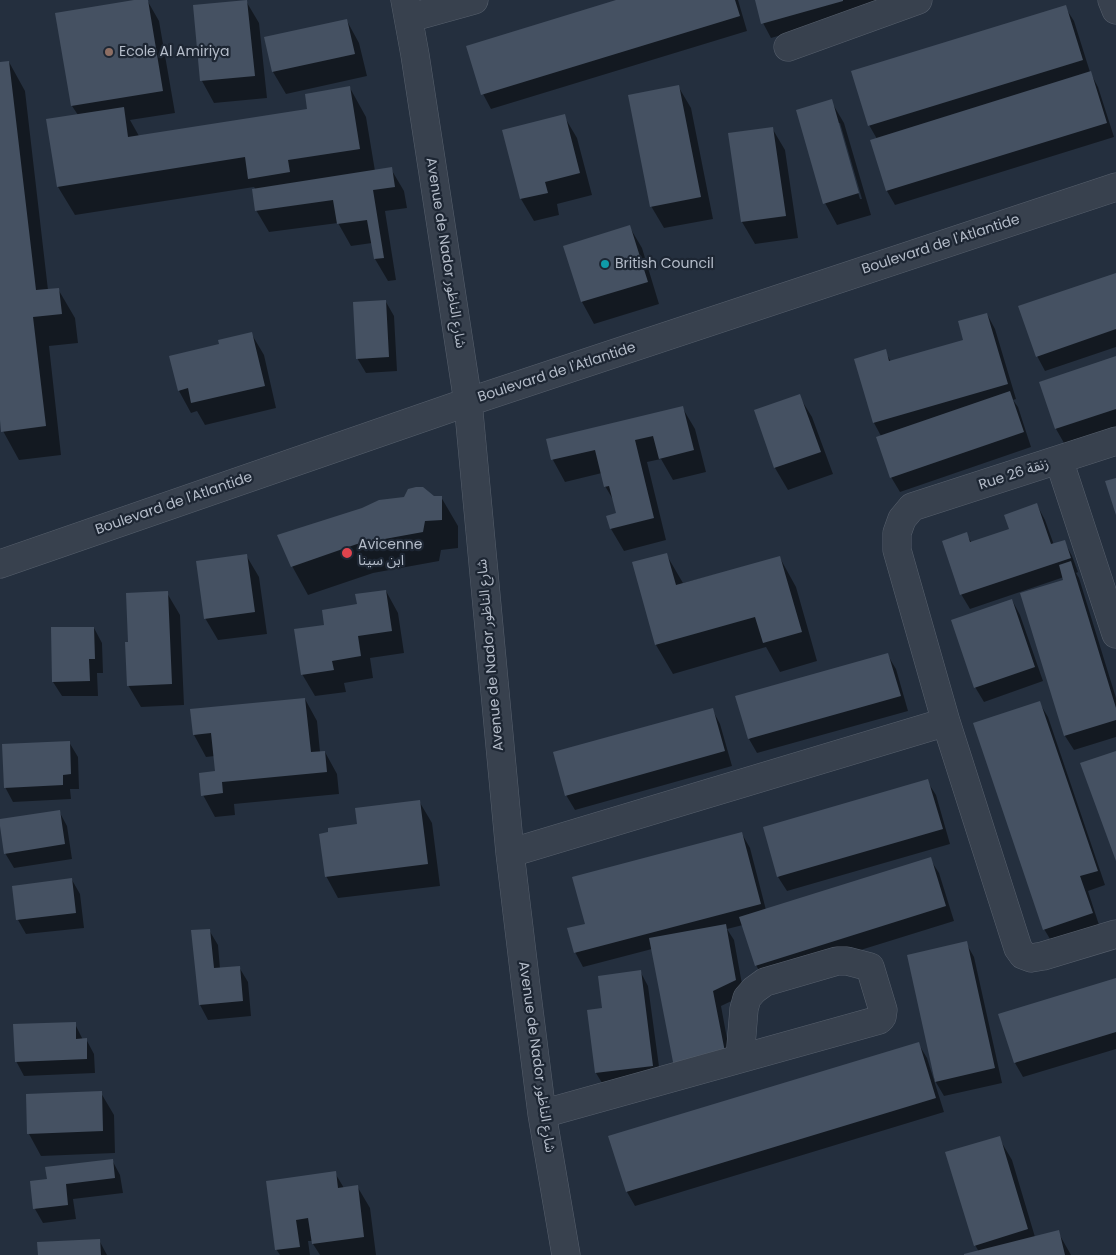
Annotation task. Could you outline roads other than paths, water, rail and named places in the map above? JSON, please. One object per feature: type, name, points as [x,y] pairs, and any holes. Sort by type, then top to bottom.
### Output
[{"type":"street","points":[[415,5],[474,0]]},
{"type":"street","points":[[788,47],[918,0]]},
{"type":"street","points":[[1112,0],[1116,10]]},
{"type":"street","name":"Avenue de Nador شارع الناظور","points":[[415,5],[415,55],[468,402],[510,853],[526,987],[542,1114],[566,1255]]},
{"type":"street","name":"Boulevard de l'Atlantide","points":[[0,564],[468,402],[1116,187]]},
{"type":"street","name":"Rue 26 زنقة","points":[[946,722],[897,550],[897,533],[902,519],[912,507],[1116,441]]},
{"type":"street","points":[[1058,460],[1116,634]]},
{"type":"street","points":[[510,853],[946,722],[1018,948],[1023,955],[1031,958],[1043,956],[1116,934]]},
{"type":"street","points":[[542,1114],[879,1020],[882,1017],[883,1010],[870,967],[847,961],[837,961],[765,982],[747,998],[744,1009],[740,1058]]},
{"type":"place","name":"Ecole Al Amiriya","points":[[109,52]]},
{"type":"place","name":"British Council","points":[[605,264]]},
{"type":"place","name":"Avicenne ابن سينا","points":[[347,553]]}]
